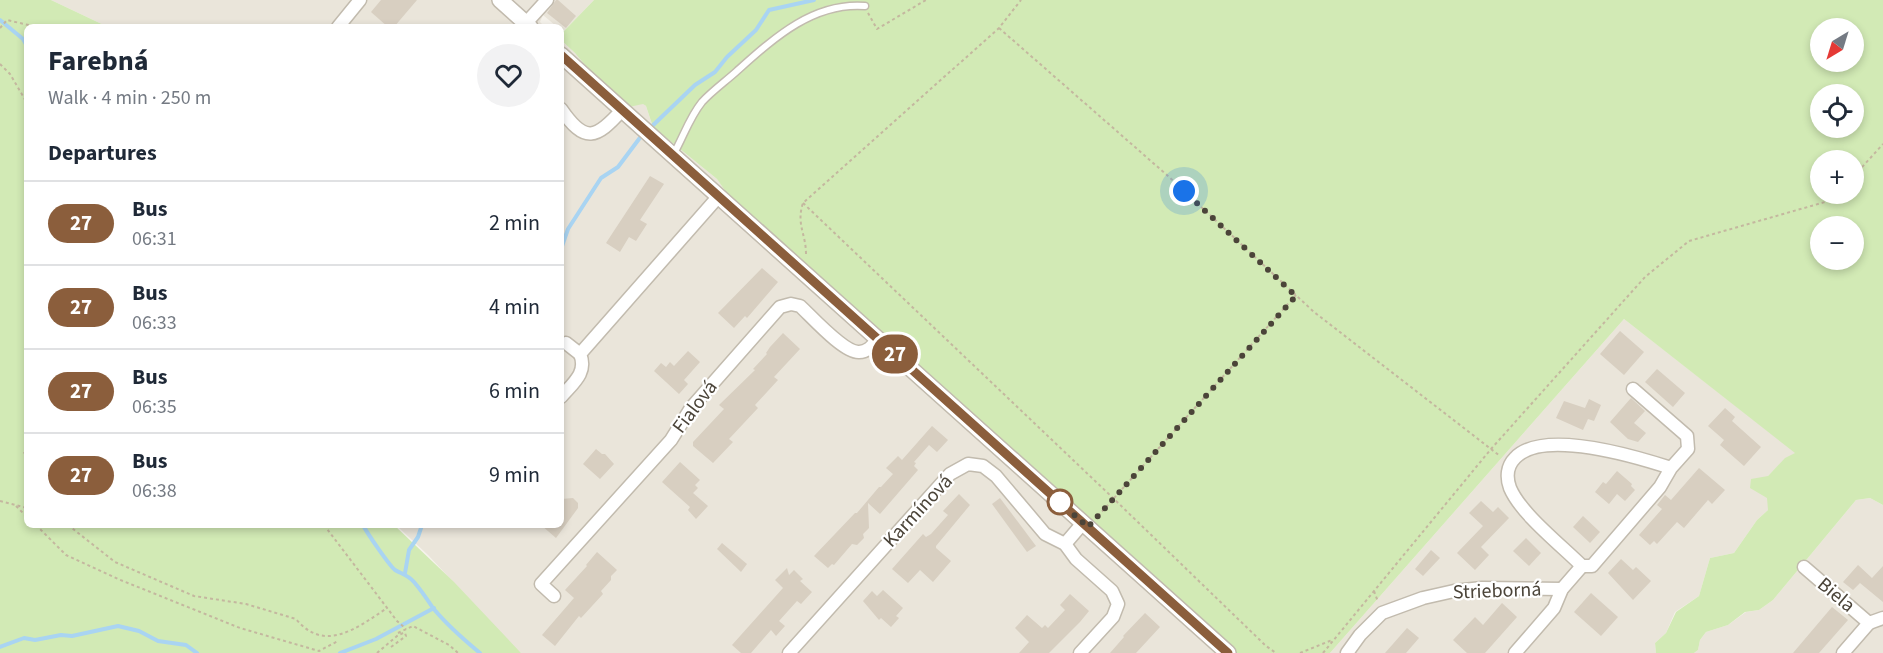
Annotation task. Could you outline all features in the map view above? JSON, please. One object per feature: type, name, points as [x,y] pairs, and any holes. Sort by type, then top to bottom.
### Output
[{"type":"street","points":[[340,24],[360,0]]},
{"type":"street","points":[[500,0],[527,24]]},
{"type":"street","points":[[529,24],[547,0]]},
{"type":"street","points":[[564,58],[1228,653]]},
{"type":"street","points":[[564,113],[572,125],[580,132],[587,134],[606,127],[622,110]]},
{"type":"street","points":[[580,354],[718,197]]},
{"type":"street","name":"Fialová","points":[[554,596],[541,584],[671,440],[691,408],[780,307],[791,304],[800,306],[847,349],[858,353],[867,351],[878,339]]},
{"type":"street","points":[[564,393],[582,372],[584,363],[580,354],[566,343]]},
{"type":"street","name":"Strieborná","points":[[1515,653],[1554,608],[1562,589],[1582,566],[1592,566],[1660,487],[1671,468],[1688,448],[1687,436],[1633,389]]},
{"type":"street","points":[[1582,566],[1527,513],[1518,501],[1508,481],[1507,474],[1510,464],[1525,451],[1538,447],[1582,446],[1620,453],[1671,468]]},
{"type":"street","name":"Karmínová","points":[[789,653],[950,474],[968,464],[983,466],[996,476],[1045,534],[1065,544]]},
{"type":"street","points":[[1080,653],[1113,617],[1118,604],[1112,591],[1076,559],[1065,544],[1086,525]]},
{"type":"street","name":"Biela","points":[[1804,567],[1869,623]]},
{"type":"street","name":"Strieborná","points":[[1347,653],[1360,635],[1382,613],[1423,598],[1482,588],[1562,589]]},
{"type":"street","name":"Biela","points":[[1843,653],[1869,623],[1883,618]]},
{"type":"lane","points":[[673,156],[702,102],[783,32],[799,21],[849,5],[865,7]]},
{"type":"path","points":[[865,7],[877,29],[926,0]]},
{"type":"path","points":[[799,269],[806,254],[806,242],[800,223],[803,203],[999,28],[1021,0]]},
{"type":"path","points":[[0,27],[7,20],[24,24]]},
{"type":"path","points":[[999,28],[1168,176],[1314,312],[1510,464]]},
{"type":"path","points":[[0,63],[10,74],[24,99]]},
{"type":"path","points":[[1864,165],[1883,144]]},
{"type":"path","points":[[803,203],[1266,646],[1276,653]]},
{"type":"path","points":[[1323,653],[1491,449],[1645,277],[1689,241],[1818,204]]},
{"type":"path","points":[[1086,525],[1296,296]]},
{"type":"path","points":[[0,501],[24,507]]},
{"type":"path","points":[[16,506],[24,514]]},
{"type":"path","points":[[39,528],[66,555],[118,579],[240,628],[319,651],[341,640],[387,608]]},
{"type":"path","points":[[72,528],[115,562],[194,596],[246,604],[296,619],[304,631],[321,641]]},
{"type":"path","points":[[326,528],[406,630],[406,636],[391,647]]},
{"type":"path","points":[[377,653],[413,626],[449,645],[458,653]]},
{"type":"path","points":[[399,633],[406,630]]},
{"type":"path","points":[[1300,653],[1335,639]]},
{"type":"path","points":[[331,640],[341,640]]},
{"type":"shaded area","points":[[51,0],[594,0],[564,31],[564,24],[554,24],[543,15],[540,22],[542,24],[102,24]]},
{"type":"shaded area","points":[[564,43],[646,106],[653,127],[717,179],[761,243],[1216,653],[521,653],[399,528],[564,528]]},
{"type":"shaded area","points":[[1624,319],[1796,453],[1785,459],[1768,476],[1768,510],[1757,520],[1734,553],[1710,558],[1699,596],[1675,612],[1666,633],[1655,643],[1656,653],[1330,653]]},
{"type":"shaded area","points":[[1870,498],[1883,505],[1883,653],[1694,653],[1698,650],[1700,640],[1706,632],[1728,625],[1746,612],[1759,610],[1773,600],[1856,500]]},
{"type":"green space","points":[[0,0],[51,0],[102,24],[24,24],[24,528],[397,528],[454,582],[521,653],[0,653]]},
{"type":"green space","points":[[594,0],[1883,0],[1883,505],[1870,498],[1856,500],[1773,600],[1759,610],[1745,612],[1728,625],[1706,632],[1700,640],[1698,650],[1694,653],[1656,653],[1655,643],[1666,633],[1676,612],[1699,596],[1710,558],[1734,553],[1757,520],[1768,510],[1767,498],[1750,488],[1751,479],[1768,476],[1785,458],[1795,453],[1624,319],[1330,653],[1216,653],[761,243],[717,179],[653,127],[646,106],[643,104],[629,107],[608,92],[564,43],[564,31]]},
{"type":"building","points":[[381,0],[417,0],[397,24],[385,24],[371,12]]},
{"type":"building","points":[[558,0],[576,16],[566,28],[564,24],[547,13]]},
{"type":"building","points":[[650,176],[664,184],[640,220],[647,224],[636,241],[629,237],[620,252],[606,243]]},
{"type":"building","points":[[762,268],[778,282],[747,318],[745,316],[734,328],[718,313]]},
{"type":"building","points":[[1620,331],[1644,352],[1624,375],[1600,354]]},
{"type":"building","points":[[783,333],[800,349],[774,377],[778,380],[755,405],[758,408],[729,439],[733,442],[713,463],[693,446],[693,442],[724,409],[719,405],[755,370],[753,369]]},
{"type":"building","points":[[688,351],[700,362],[684,380],[688,384],[679,394],[654,371],[661,363],[666,367],[670,362],[674,366]]},
{"type":"building","points":[[1657,369],[1685,393],[1673,407],[1645,382]]},
{"type":"building","points":[[1631,398],[1645,411],[1634,423],[1646,433],[1638,442],[1628,439],[1610,422]]},
{"type":"building","points":[[1589,399],[1601,405],[1594,421],[1588,419],[1583,430],[1556,418],[1564,401],[1585,408]]},
{"type":"building","points":[[1725,408],[1735,417],[1732,421],[1761,447],[1744,466],[1720,445],[1724,440],[1708,426]]},
{"type":"building","points":[[932,426],[948,440],[937,452],[929,445],[914,462],[918,470],[880,514],[868,503],[869,528],[863,534],[864,538],[857,545],[852,544],[834,565],[828,568],[814,556],[893,474],[886,468],[898,456],[902,460]]},
{"type":"building","points":[[596,449],[605,454],[614,464],[600,479],[583,464]]},
{"type":"building","points":[[680,462],[700,480],[695,485],[698,488],[693,493],[708,506],[696,519],[688,510],[690,507],[662,482]]},
{"type":"building","points":[[1699,468],[1725,490],[1712,504],[1708,500],[1684,528],[1677,522],[1657,544],[1654,541],[1650,545],[1639,535],[1662,509],[1657,505],[1665,495],[1671,500]]},
{"type":"building","points":[[1617,471],[1632,484],[1635,490],[1625,501],[1617,494],[1609,504],[1595,492],[1603,482],[1606,484]]},
{"type":"building","points":[[959,494],[970,505],[936,546],[951,561],[933,582],[920,570],[908,583],[892,569],[923,534],[926,537],[931,534],[948,515],[943,511]]},
{"type":"building","points":[[573,498],[578,503],[578,508],[564,527],[564,499]]},
{"type":"building","points":[[1000,498],[1036,546],[1027,552],[992,504]]},
{"type":"building","points":[[1481,501],[1493,512],[1498,507],[1509,518],[1481,547],[1489,555],[1475,570],[1457,553],[1483,526],[1469,513]]},
{"type":"building","points":[[1583,516],[1600,532],[1590,543],[1573,527]]},
{"type":"building","points":[[544,528],[563,528],[556,538]]},
{"type":"building","points":[[1526,538],[1541,553],[1529,566],[1513,551]]},
{"type":"building","points":[[722,543],[747,564],[741,572],[717,549]]},
{"type":"building","points":[[1431,550],[1440,558],[1423,576],[1415,569]]},
{"type":"building","points":[[597,552],[617,570],[601,591],[603,594],[581,618],[579,616],[555,646],[542,635],[574,598],[565,590]]},
{"type":"building","points":[[1621,559],[1633,570],[1636,567],[1651,581],[1633,600],[1608,573]]},
{"type":"building","points":[[1858,565],[1872,578],[1883,566],[1883,602],[1860,583],[1853,590],[1843,582]]},
{"type":"building","points":[[787,568],[789,575],[794,570],[803,579],[800,581],[812,592],[801,604],[797,601],[779,621],[785,626],[776,636],[771,630],[751,653],[741,653],[732,645],[783,588],[775,580]]},
{"type":"building","points":[[883,590],[903,608],[896,616],[899,618],[891,627],[881,618],[879,620],[863,601],[872,591],[877,596]]},
{"type":"building","points":[[1591,593],[1618,617],[1601,636],[1574,612]]},
{"type":"building","points":[[1070,594],[1089,611],[1080,622],[1049,653],[1019,653],[1029,642],[1015,628],[1027,615],[1042,628],[1045,625],[1048,628],[1065,610],[1060,605]]},
{"type":"building","points":[[1502,603],[1517,617],[1485,653],[1467,653],[1453,640],[1475,617],[1483,625]]},
{"type":"building","points":[[1832,607],[1848,620],[1819,653],[1793,653]]},
{"type":"building","points":[[1145,613],[1160,627],[1136,653],[1110,653],[1123,636]]},
{"type":"building","points":[[1407,628],[1419,638],[1406,653],[1385,653]]},
{"type":"waterway","points":[[648,130],[695,85],[715,72],[727,57],[756,30],[769,10],[814,0]]},
{"type":"waterway","points":[[0,20],[24,41]]},
{"type":"waterway","points":[[564,240],[568,229],[601,178],[618,167],[642,135]]},
{"type":"waterway","points":[[365,528],[392,567],[412,580],[444,620],[480,653]]},
{"type":"waterway","points":[[405,573],[409,550],[421,528]]},
{"type":"waterway","points":[[340,653],[376,639],[434,608]]},
{"type":"waterway","points":[[0,647],[24,638],[35,640],[61,635],[72,636],[118,626],[139,631],[158,641],[186,645],[197,653]]},
{"type":"bus line","name":"27","points":[[564,58],[1228,653]]},
{"type":"route","points":[[1060,502],[1055,498],[1088,527],[1296,296],[1184,191]]}]
